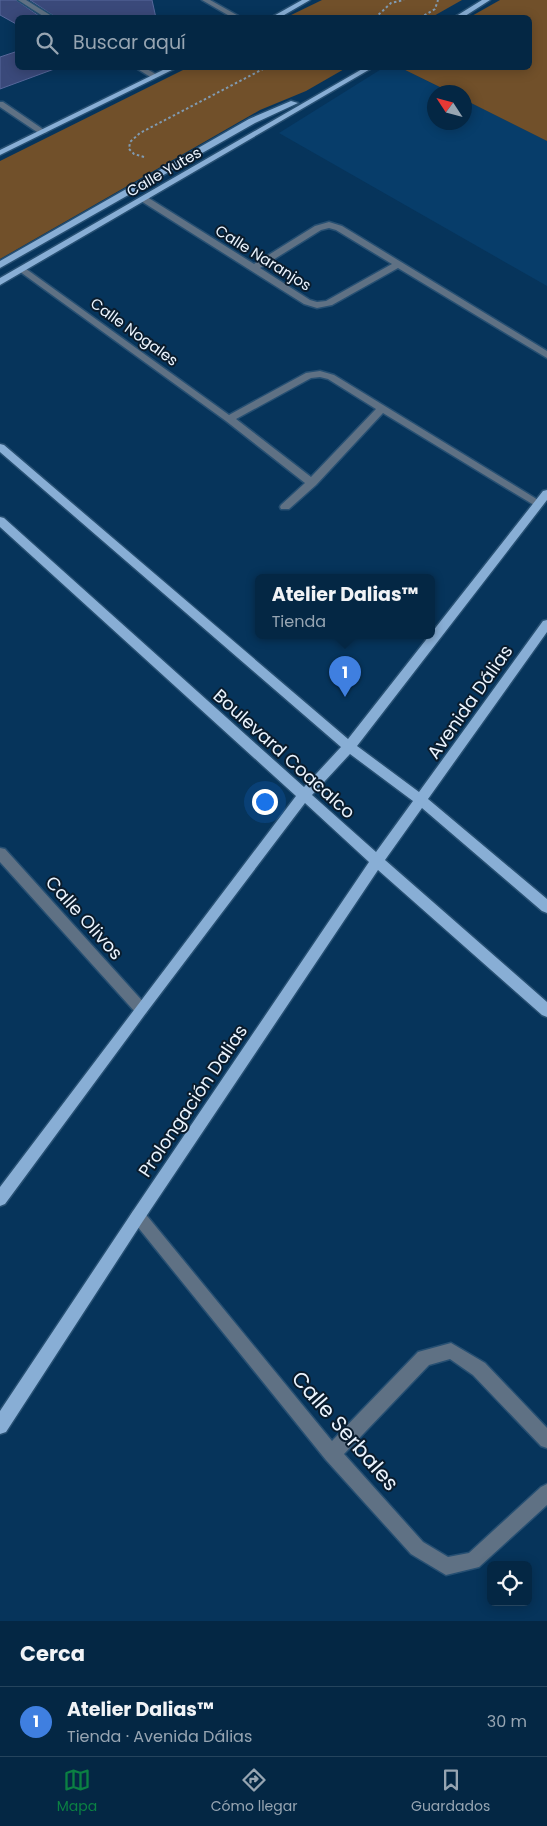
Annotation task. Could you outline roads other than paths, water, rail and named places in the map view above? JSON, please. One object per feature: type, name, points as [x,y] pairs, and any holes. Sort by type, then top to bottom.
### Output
[{"type":"main road","points":[[279,15],[307,0]]},
{"type":"main road","points":[[461,15],[487,0]]},
{"type":"main road","points":[[0,153],[168,70]]},
{"type":"main road","name":"Calle Yutes","points":[[0,282],[364,70]]},
{"type":"main road","name":"Calle Yutes","points":[[0,265],[252,121],[340,83]]},
{"type":"main road","points":[[0,447],[349,747],[422,800],[547,907]]},
{"type":"main road","points":[[435,636],[547,493]]},
{"type":"main road","name":"Boulevard Coacalco","points":[[0,521],[304,796],[547,1011]]},
{"type":"main road","name":"Avenida Dálias","points":[[422,800],[547,624]]},
{"type":"main road","points":[[0,1199],[141,1009],[304,796],[349,747],[433,639]]},
{"type":"main road","name":"Prolongación Dalias","points":[[0,1426],[138,1216],[377,861],[422,800]]},
{"type":"street","points":[[21,0],[47,15]]},
{"type":"street","points":[[205,0],[233,15]]},
{"type":"street","points":[[144,70],[155,76]]},
{"type":"street","points":[[0,104],[43,132]]},
{"type":"street","name":"Calle Naranjos","points":[[144,199],[307,302],[317,305],[329,303],[398,264]]},
{"type":"street","points":[[254,268],[318,228],[329,225],[339,228],[547,355]]},
{"type":"street","name":"Calle Nogales","points":[[22,269],[229,419],[312,483]]},
{"type":"street","points":[[229,419],[309,375],[320,374],[331,377],[538,503]]},
{"type":"street","points":[[285,507],[312,483],[382,408]]},
{"type":"street","name":"Calle Olivos","points":[[0,853],[141,1009]]},
{"type":"street","name":"Calle Serbales","points":[[138,1216],[332,1454],[418,1548],[446,1566],[473,1561],[547,1493]]},
{"type":"street","points":[[332,1454],[424,1358],[452,1351],[479,1369],[547,1440]]},
{"type":"place","name":"Atelier Dalias™","points":[[345,697]]}]
